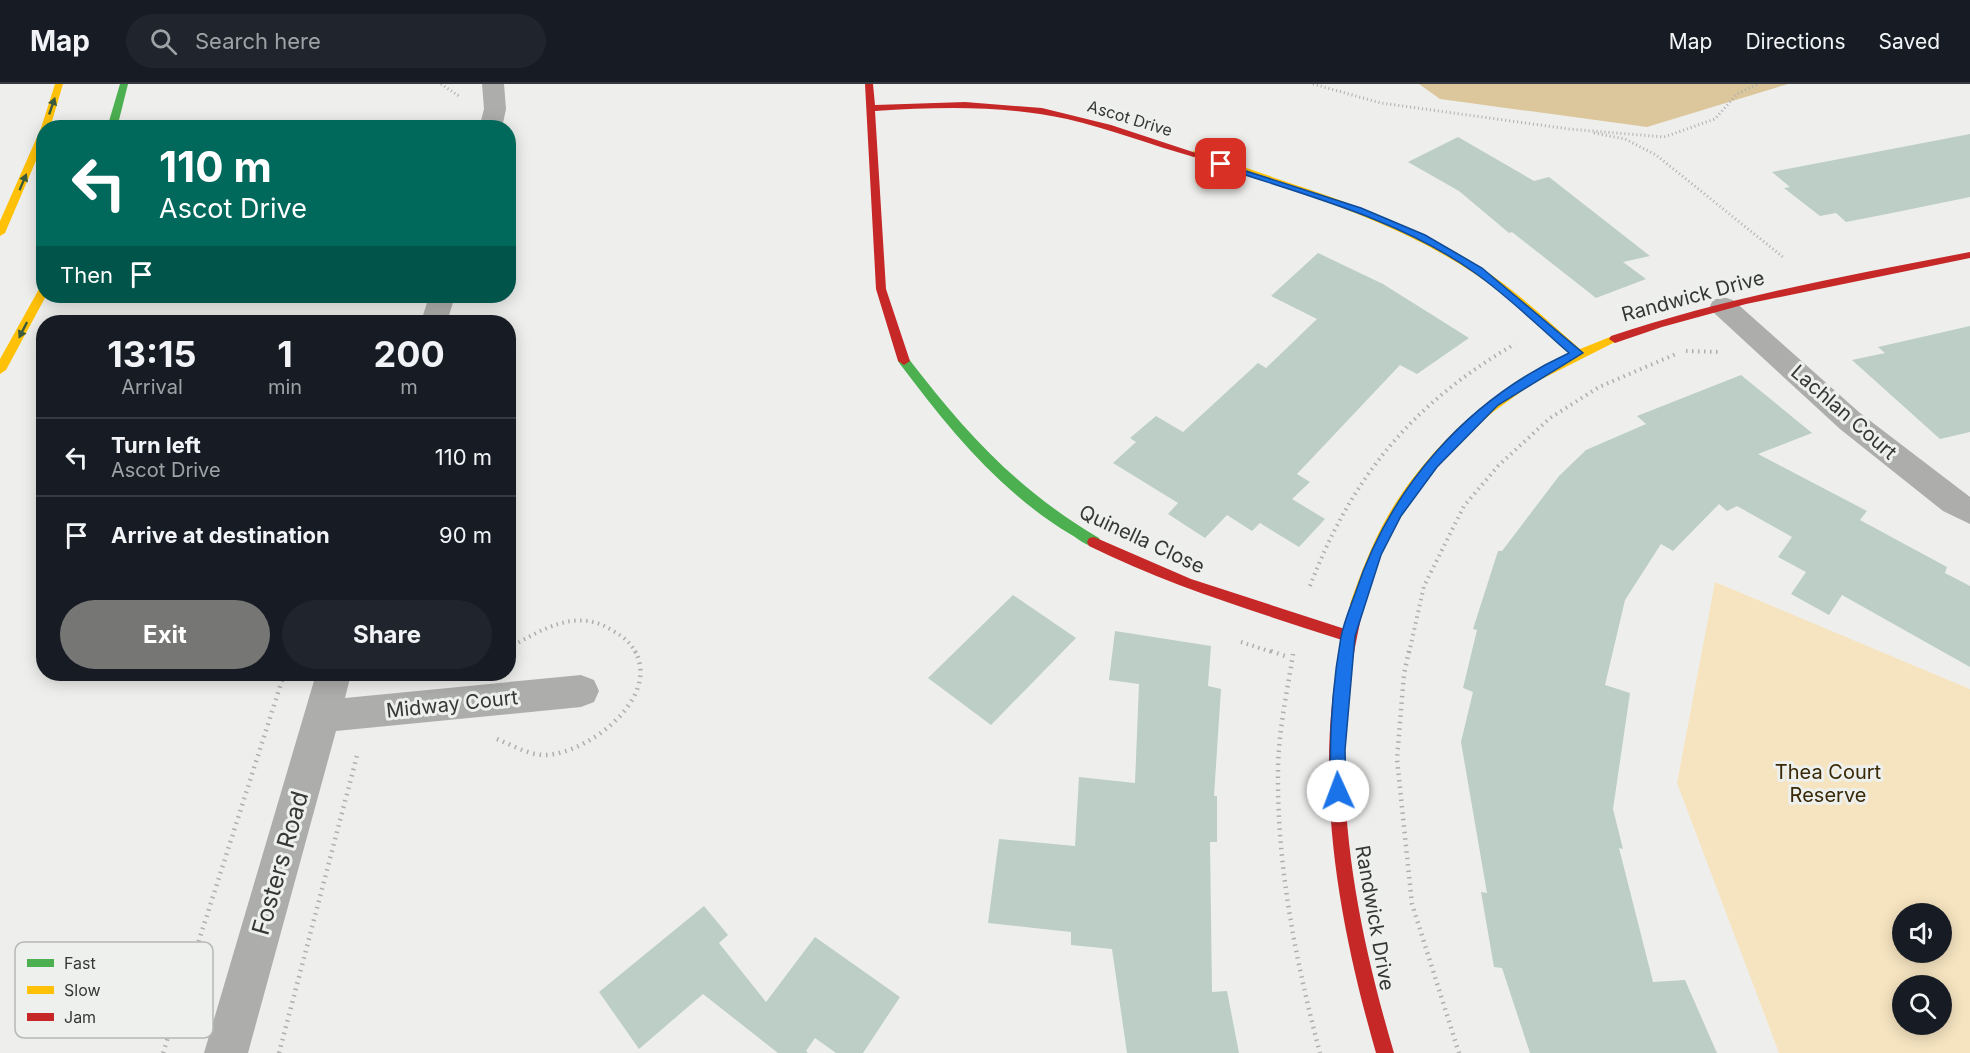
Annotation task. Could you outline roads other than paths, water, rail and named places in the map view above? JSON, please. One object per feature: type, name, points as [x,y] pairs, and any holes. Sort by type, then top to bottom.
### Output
[{"type":"street","points":[[47,120],[59,84]]},
{"type":"street","points":[[113,120],[124,84]]},
{"type":"street","points":[[492,84],[495,109],[492,120]]},
{"type":"street","name":"Quinella Close","points":[[869,84],[881,289],[903,359],[942,412],[985,462],[1063,525],[1116,554],[1199,588],[1348,636]]},
{"type":"street","name":"Ascot Drive","points":[[872,108],[965,105],[1021,108],[1108,126],[1358,210],[1422,237],[1478,270],[1577,353]]},
{"type":"street","points":[[0,233],[36,148]]},
{"type":"street","name":"Randwick Drive","points":[[1385,1053],[1358,957],[1346,882],[1339,812],[1337,750],[1348,636],[1375,555],[1414,486],[1451,442],[1493,402],[1546,368],[1577,353],[1644,326],[1723,306],[1970,255]]},
{"type":"street","points":[[0,370],[37,303]]},
{"type":"street","name":"Lachlan Court","points":[[1723,306],[1850,421],[1954,503],[1970,512]]},
{"type":"street","name":"Fosters Road","points":[[226,1053],[332,681]]},
{"type":"street","name":"Midway Court","points":[[322,716],[581,691]]},
{"type":"park label","name":"Thea Court Reserve","points":[[1828,784]]}]
